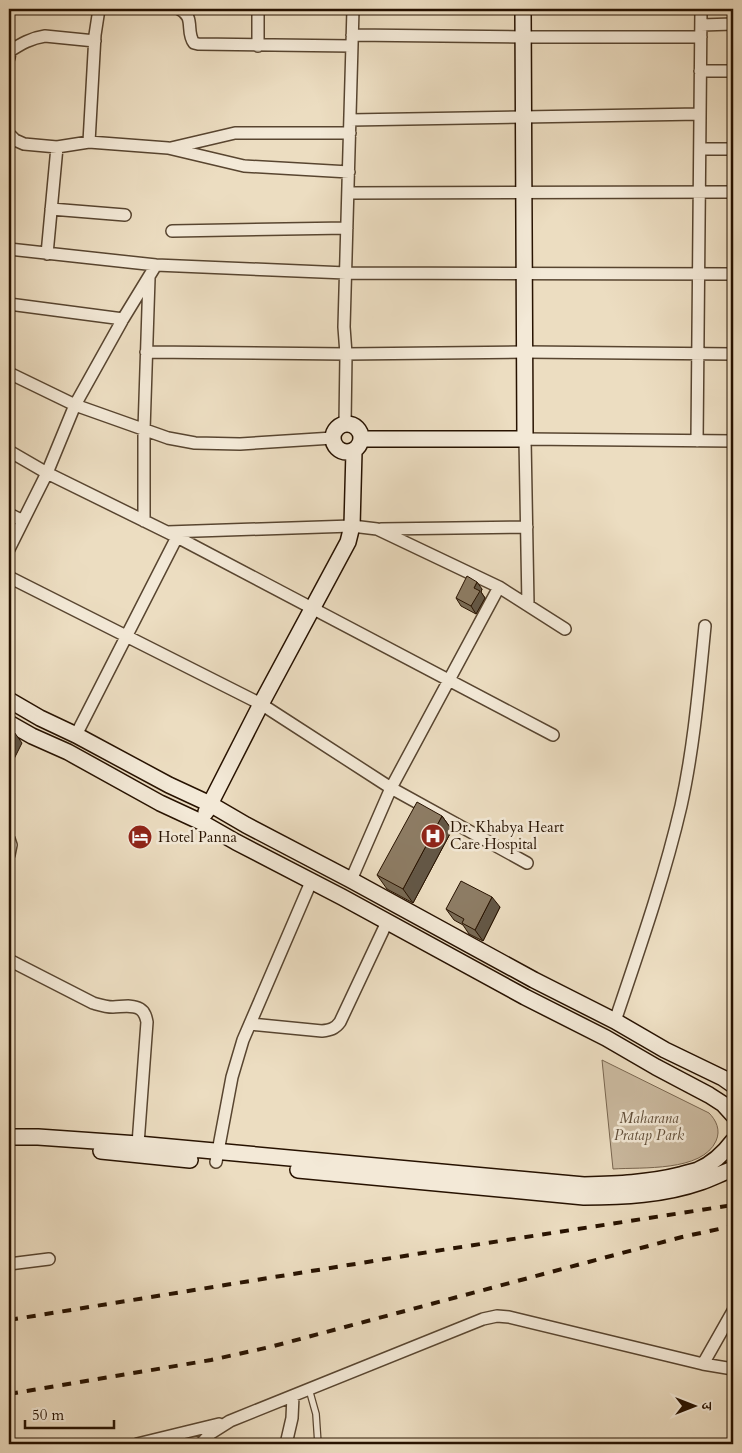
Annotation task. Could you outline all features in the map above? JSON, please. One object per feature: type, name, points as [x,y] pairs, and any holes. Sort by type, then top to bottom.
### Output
[{"type":"main road","points":[[201,822],[261,704],[348,542],[352,526],[357,445],[358,429],[345,424],[336,429],[333,443],[340,450],[349,452],[357,445],[525,440],[523,9]]},
{"type":"main road","points":[[9,700],[168,785],[210,804],[246,826],[351,880],[534,980],[615,1020],[665,1050],[724,1078],[733,1085]]},
{"type":"main road","points":[[9,723],[32,736],[68,752],[160,803],[201,822],[525,997],[606,1038],[709,1095],[723,1104],[733,1114]]},
{"type":"main road","points":[[9,1137],[38,1137],[138,1144],[217,1157],[584,1197],[646,1195],[700,1183],[733,1169]]},
{"type":"main road","points":[[9,1147],[217,1157],[584,1185],[647,1181],[698,1170],[714,1161],[727,1150],[733,1141]]},
{"type":"street","points":[[89,142],[95,41],[99,9]]},
{"type":"street","points":[[179,9],[187,14],[190,22],[190,37],[194,43],[203,45],[258,46],[352,40],[701,31],[733,24]]},
{"type":"street","points":[[258,9],[258,46]]},
{"type":"street","points":[[345,424],[346,354],[344,327],[353,9]]},
{"type":"street","points":[[698,440],[701,9]]},
{"type":"street","points":[[9,53],[26,40],[45,36],[95,41]]},
{"type":"street","points":[[700,71],[733,71]]},
{"type":"street","points":[[350,120],[700,114]]},
{"type":"street","points":[[168,148],[235,133],[350,133]]},
{"type":"street","points":[[9,134],[15,140],[24,144],[57,148],[89,142],[168,148],[244,166],[349,172]]},
{"type":"street","points":[[46,254],[57,148]]},
{"type":"street","points":[[700,149],[733,149]]},
{"type":"street","points":[[348,193],[733,192]]},
{"type":"street","points":[[51,209],[125,215]]},
{"type":"street","points":[[172,231],[347,228]]},
{"type":"street","points":[[9,249],[156,265],[346,272],[733,274]]},
{"type":"street","points":[[9,549],[46,473],[75,405],[156,265]]},
{"type":"street","points":[[144,521],[144,430],[149,277]]},
{"type":"street","points":[[9,304],[124,319]]},
{"type":"street","points":[[146,352],[733,354]]},
{"type":"street","points":[[9,373],[75,405],[168,438],[195,443],[240,444],[333,438]]},
{"type":"street","points":[[528,605],[525,440],[733,441]]},
{"type":"street","points":[[9,451],[46,473],[144,521],[553,735]]},
{"type":"street","points":[[9,514],[22,521]]},
{"type":"street","points":[[171,535],[352,526],[377,529],[527,527]]},
{"type":"street","points":[[377,529],[499,587],[565,629]]},
{"type":"street","points":[[76,735],[127,637],[171,535]]},
{"type":"street","points":[[9,577],[261,704],[391,788],[527,863]]},
{"type":"street","points":[[351,880],[391,788],[499,587]]},
{"type":"street","points":[[615,1020],[659,889],[681,807],[693,746],[705,626]]},
{"type":"street","points":[[9,839],[11,845],[9,855]]},
{"type":"street","points":[[217,1157],[232,1077],[243,1040],[311,882]]},
{"type":"street","points":[[250,1024],[322,1032],[336,1027],[388,922]]},
{"type":"street","points":[[9,960],[93,1003],[102,1006],[132,1007],[142,1010],[147,1022],[138,1144]]},
{"type":"street","points":[[9,1264],[49,1259]]},
{"type":"street","points":[[703,1364],[733,1312]]},
{"type":"street","points":[[137,1444],[230,1421],[483,1319],[497,1316],[509,1317],[703,1364],[733,1369]]},
{"type":"street","points":[[286,1444],[292,1418],[293,1396]]},
{"type":"street","points":[[201,1444],[211,1433],[230,1421]]},
{"type":"lane","points":[[309,1390],[316,1414],[318,1444]]},
{"type":"green space","name":"Maharana Pratap Park","points":[[602,1060],[709,1113],[716,1122],[718,1133],[716,1141],[709,1151],[685,1163],[670,1166],[613,1169]]},
{"type":"building","points":[[467,576],[477,582],[474,588],[480,591],[471,606],[456,598]]},
{"type":"building","points":[[417,802],[442,816],[403,889],[377,875]]},
{"type":"building","points":[[461,881],[492,897],[475,930],[462,923],[464,919],[446,909]]},
{"type":"railway","points":[[9,1320],[733,1205]]},
{"type":"railway","points":[[9,1394],[211,1360],[270,1347],[682,1237],[733,1226]]},
{"type":"place","name":"Dr. Khabya Heart Care Hospital","points":[[433,836]]},
{"type":"place","name":"Hotel Panna","points":[[140,837]]}]
